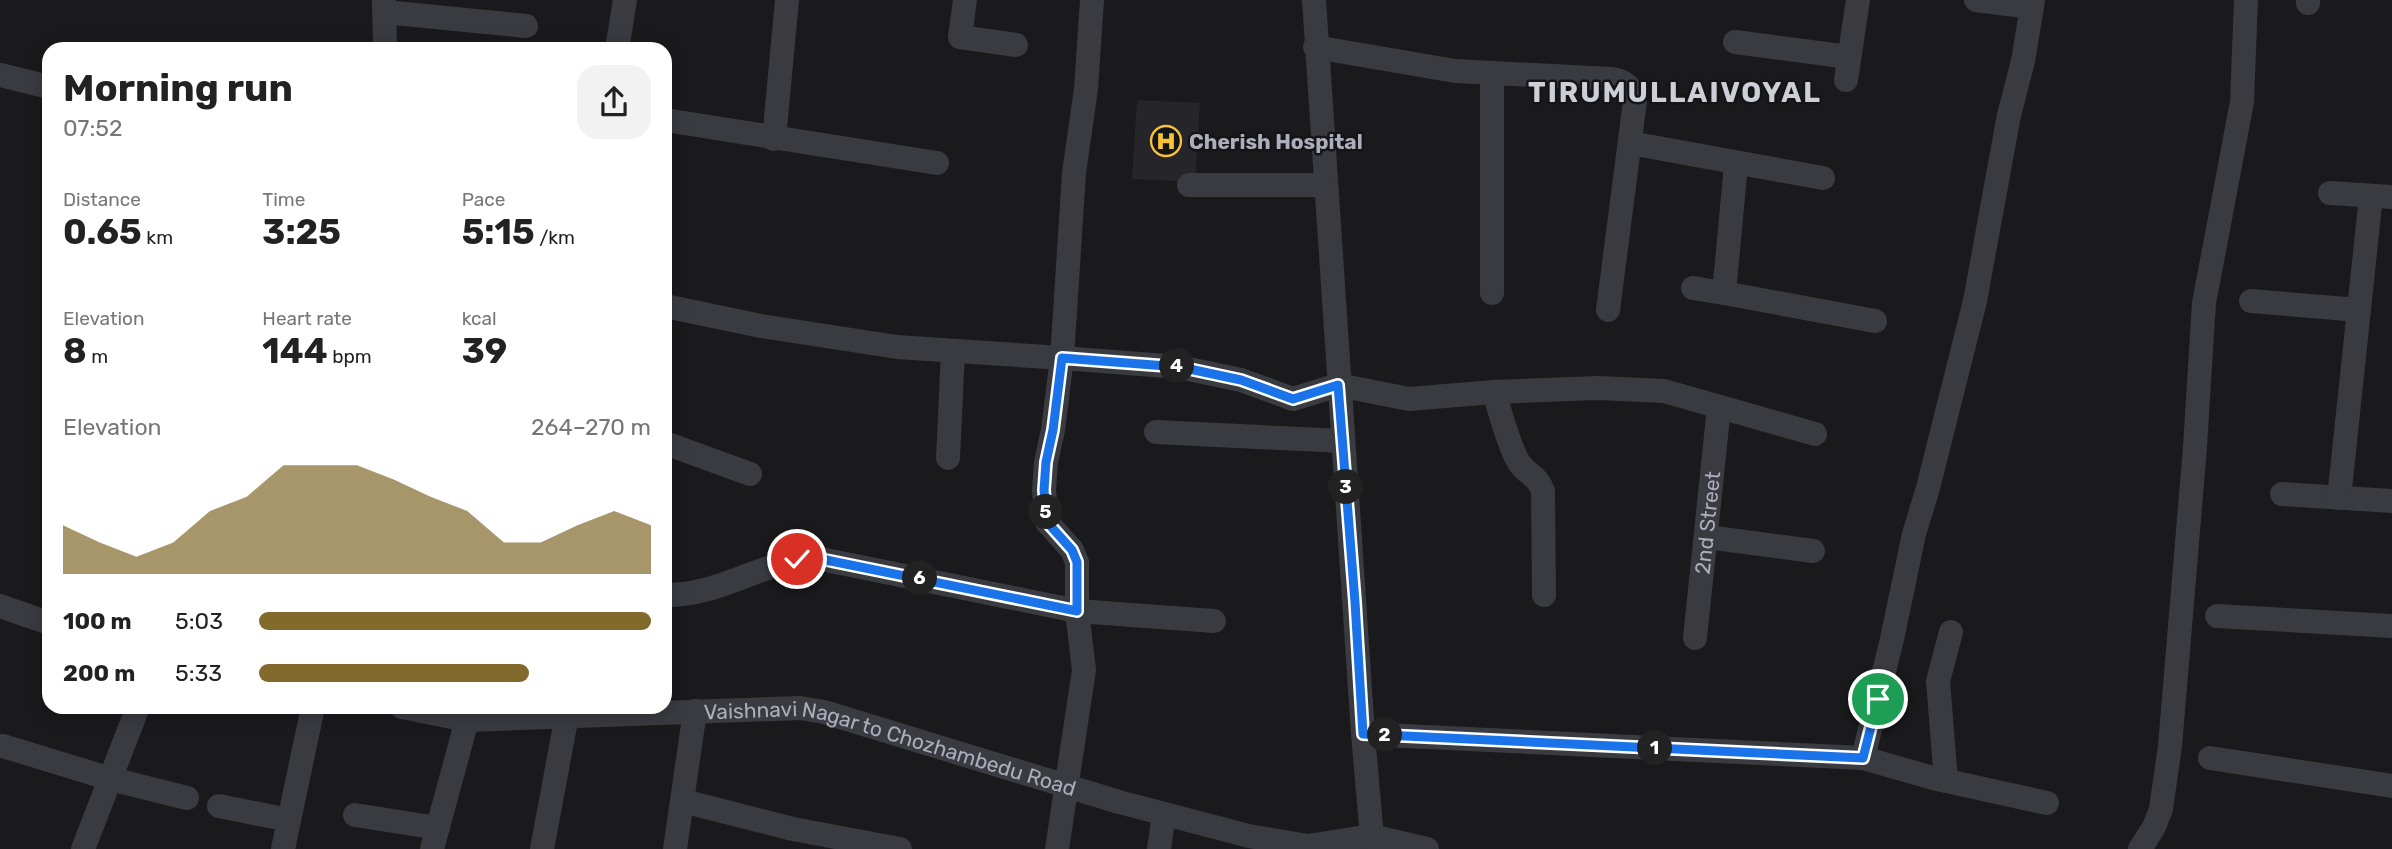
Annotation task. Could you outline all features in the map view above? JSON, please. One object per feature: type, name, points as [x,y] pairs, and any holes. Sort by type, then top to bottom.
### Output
[{"type":"street","points":[[618,42],[625,0]]},
{"type":"street","points":[[774,139],[787,0]]},
{"type":"street","points":[[965,0],[961,37],[1016,45]]},
{"type":"street","points":[[1057,849],[1084,670],[1077,611],[1077,562],[1072,550],[1047,522],[1044,490],[1062,358],[1074,173],[1086,89],[1091,0]]},
{"type":"street","points":[[1314,0],[1338,385],[1372,842],[1427,849]]},
{"type":"street","points":[[1735,42],[1848,68],[1858,0]]},
{"type":"street","points":[[1863,758],[1914,534],[1975,301],[2009,115],[2024,61],[2033,4],[1976,0]]},
{"type":"street","points":[[2140,849],[2154,827],[2161,809],[2170,746],[2204,303],[2242,102],[2246,0]]},
{"type":"street","points":[[386,42],[385,6],[526,26]]},
{"type":"street","points":[[1315,47],[1455,71],[1621,80],[1631,89],[1635,101],[1608,310]]},
{"type":"street","points":[[1492,73],[1492,293]]},
{"type":"street","points":[[0,75],[42,85]]},
{"type":"street","points":[[672,121],[937,163]]},
{"type":"street","points":[[1630,143],[1823,178]]},
{"type":"street","points":[[1724,293],[1736,164]]},
{"type":"street","points":[[1189,185],[1325,185]]},
{"type":"street","points":[[2330,193],[2382,197],[2359,310],[2339,498]]},
{"type":"street","points":[[1693,288],[1875,321]]},
{"type":"street","points":[[2251,301],[2359,310]]},
{"type":"street","points":[[672,307],[774,328],[897,347],[1180,367],[1241,380],[1293,399],[1338,385],[1409,399],[1598,388],[1664,391],[1815,434]]},
{"type":"street","points":[[948,458],[953,351]]},
{"type":"street","points":[[1494,392],[1517,459],[1540,481],[1544,594]]},
{"type":"street","name":"2nd Street","points":[[1695,638],[1719,407]]},
{"type":"street","points":[[1156,432],[1342,440]]},
{"type":"street","points":[[672,446],[750,474]]},
{"type":"street","points":[[2282,494],[2392,501]]},
{"type":"street","points":[[1707,537],[1813,551]]},
{"type":"street","points":[[672,595],[715,589],[797,559],[816,558],[1077,611],[1214,621]]},
{"type":"street","points":[[1,609],[42,621]]},
{"type":"street","points":[[2217,616],[2392,626]]},
{"type":"street","points":[[1946,781],[1938,681],[1951,632]]},
{"type":"street","name":"Vaishnavi Nagar to Chozhambedu Road","points":[[672,712],[800,708],[824,712],[1068,786],[1249,836],[1308,846],[1372,842]]},
{"type":"street","points":[[675,849],[695,711]]},
{"type":"street","points":[[83,849],[135,714]]},
{"type":"street","points":[[284,849],[312,714]]},
{"type":"street","name":"Vaishnavi Nagar to Chozhambedu Road","points":[[437,714],[467,720],[599,714]]},
{"type":"street","points":[[542,849],[567,715]]},
{"type":"street","points":[[355,815],[435,839],[467,720]]},
{"type":"street","points":[[1363,734],[1863,758],[1946,781],[2047,803]]},
{"type":"street","points":[[3,746],[111,779],[187,798]]},
{"type":"street","points":[[2210,758],[2392,786]]},
{"type":"street","points":[[683,802],[792,839],[900,849]]},
{"type":"street","points":[[219,806],[289,820]]},
{"type":"street","points":[[1159,849],[1164,814]]},
{"type":"shaded area","name":"Cherish Hospital","points":[[1137,100],[1200,103],[1195,182],[1132,179]]},
{"type":"place","name":"Cherish Hospital","points":[[1166,141]]},
{"type":"district","name":"TIRUMULLAIVOYAL","points":[[1675,92]]},
{"type":"route","points":[[797,559],[816,558],[1077,611],[1077,562],[1072,550],[1047,522],[1044,490],[1062,358],[1180,367],[1241,380],[1293,399],[1338,385],[1363,734],[1863,758],[1878,699]]}]
